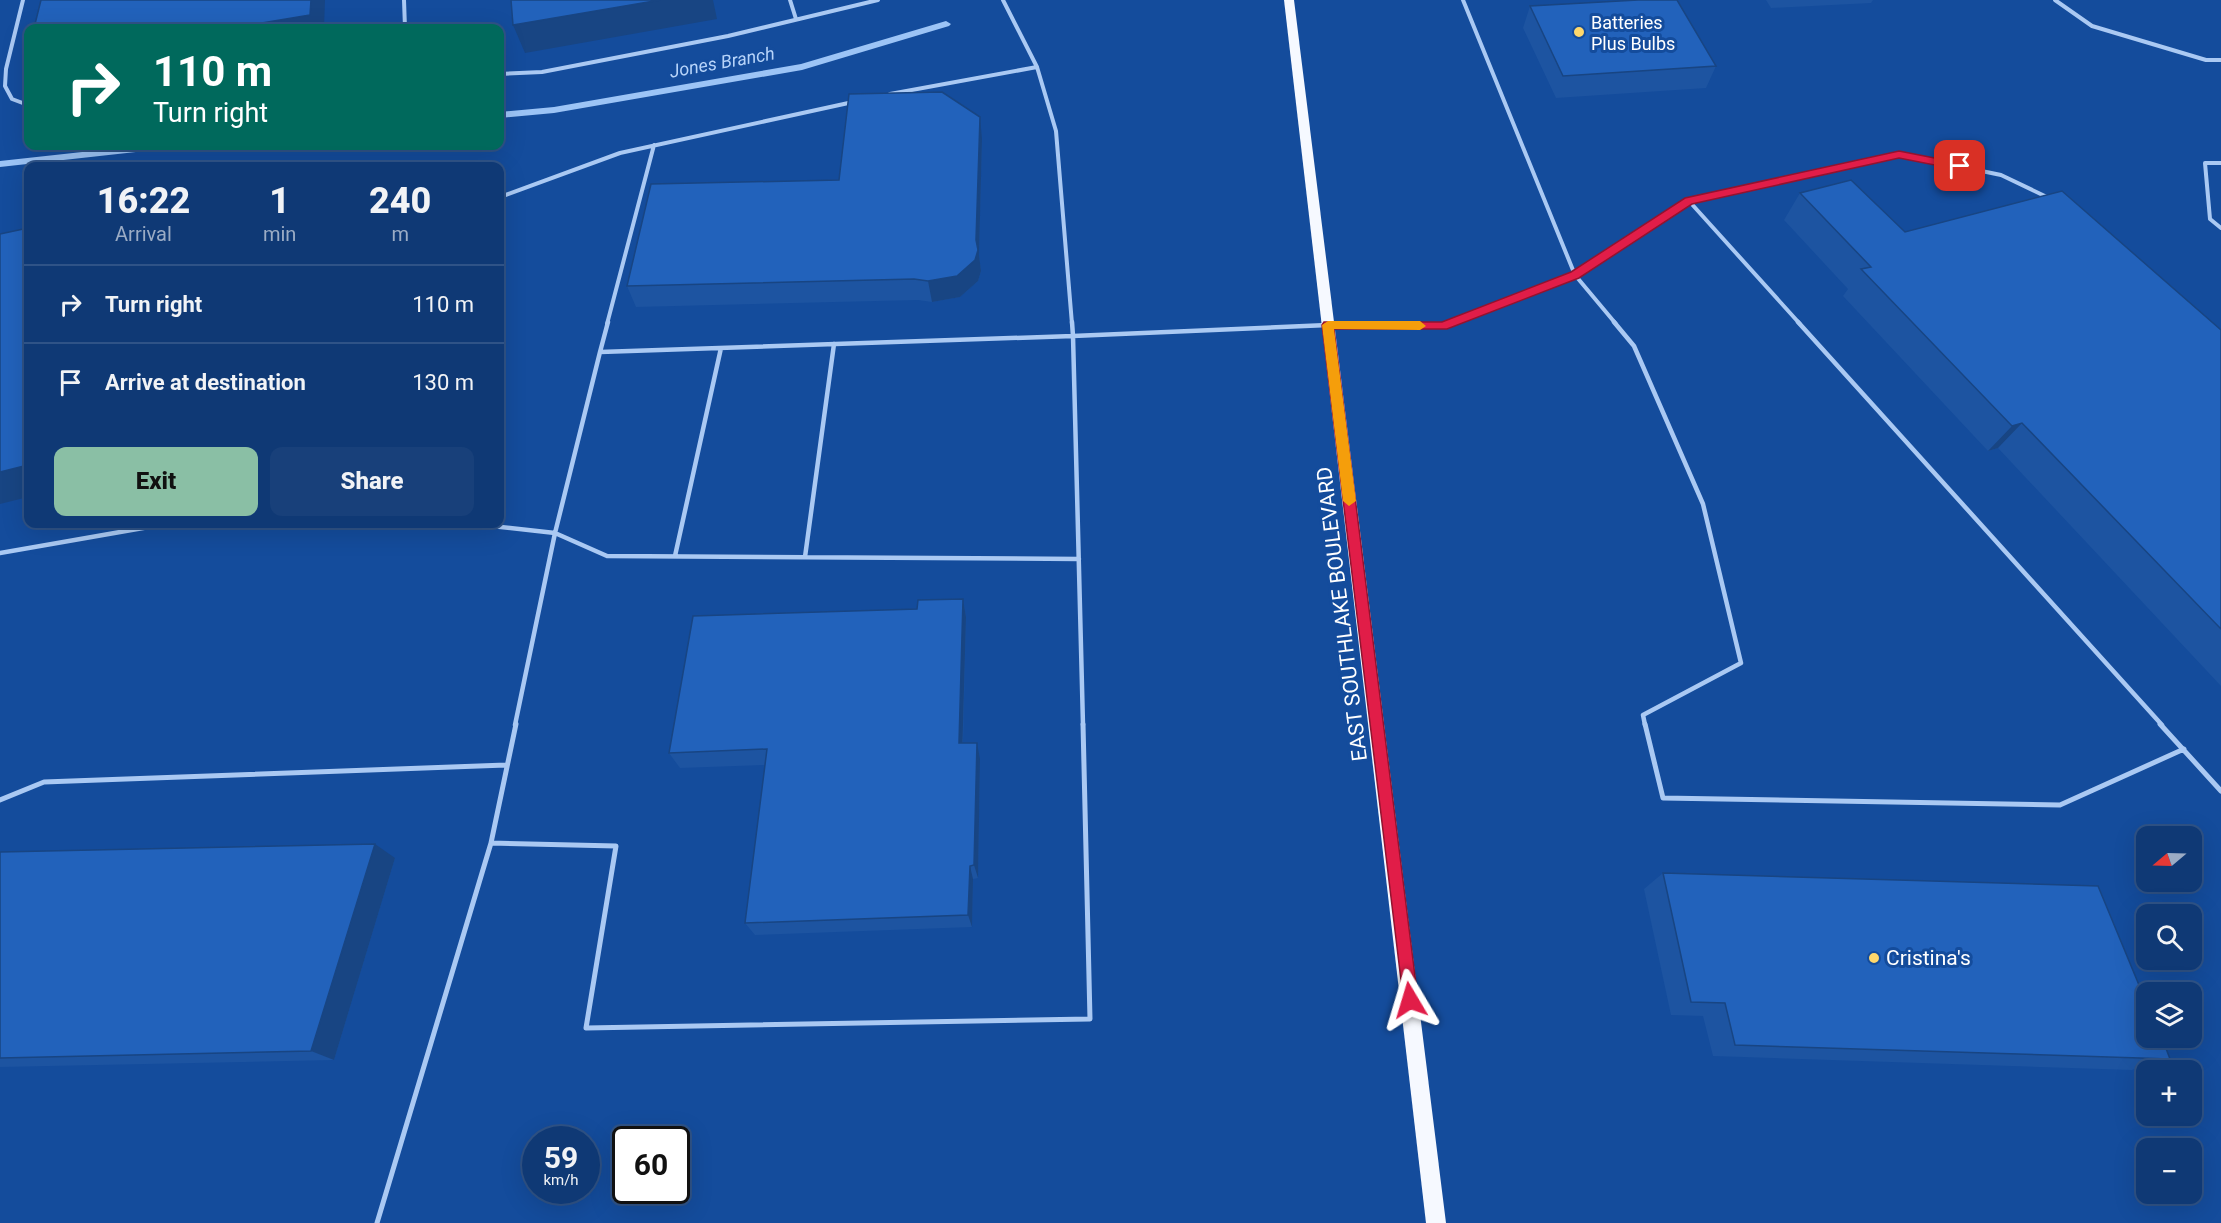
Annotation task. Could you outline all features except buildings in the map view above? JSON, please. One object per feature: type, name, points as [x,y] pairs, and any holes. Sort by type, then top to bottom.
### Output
[{"type":"main road","name":"EAST SOUTHLAKE BOULEVARD","points":[[1289,0],[1436,1223]]},
{"type":"lane","points":[[23,0],[2,81],[12,99],[24,104]]},
{"type":"lane","points":[[404,0],[405,24]]},
{"type":"lane","points":[[790,0],[796,19]]},
{"type":"lane","points":[[504,74],[542,72],[728,36],[879,0]]},
{"type":"lane","points":[[491,843],[616,846],[586,1028],[1090,1019],[1073,336],[1056,131],[1037,67],[1003,0]]},
{"type":"lane","points":[[1462,0],[1575,275],[1634,346],[1703,504],[1741,663],[1642,715],[1663,798],[2060,805],[2184,749]]},
{"type":"lane","points":[[2055,0],[2092,26],[2206,60],[2221,60]]},
{"type":"lane","points":[[886,95],[1037,67]]},
{"type":"lane","points":[[504,196],[620,153],[863,100]]},
{"type":"lane","points":[[377,1223],[491,843],[555,533],[654,145]]},
{"type":"lane","points":[[600,352],[1328,325],[1443,326],[1575,275],[1689,201],[1899,154],[2001,175],[2050,198]]},
{"type":"lane","points":[[2221,163],[2205,163],[2210,219],[2221,228]]},
{"type":"lane","points":[[1689,201],[2221,791]]},
{"type":"lane","points":[[806,557],[834,344]]},
{"type":"lane","points":[[675,556],[721,348]]},
{"type":"lane","points":[[504,527],[555,533],[607,556],[1079,559]]},
{"type":"lane","points":[[0,553],[143,528]]},
{"type":"lane","points":[[0,800],[44,782],[506,765]]},
{"type":"waterway","name":"Jones Branch","points":[[504,115],[554,110],[802,67],[946,24]]},
{"type":"waterway","name":"Jones Branch","points":[[0,164],[127,150]]},
{"type":"slow traffic","points":[[1349,501],[1328,325],[1420,326]]},
{"type":"place","name":"Batteries Plus Bulbs","points":[[1579,32]]},
{"type":"place","name":"Cristina's","points":[[1874,958]]},
{"type":"route","points":[[1410,1000],[1328,325],[1443,326],[1575,275],[1689,201],[1899,154],[1960,166]]}]
